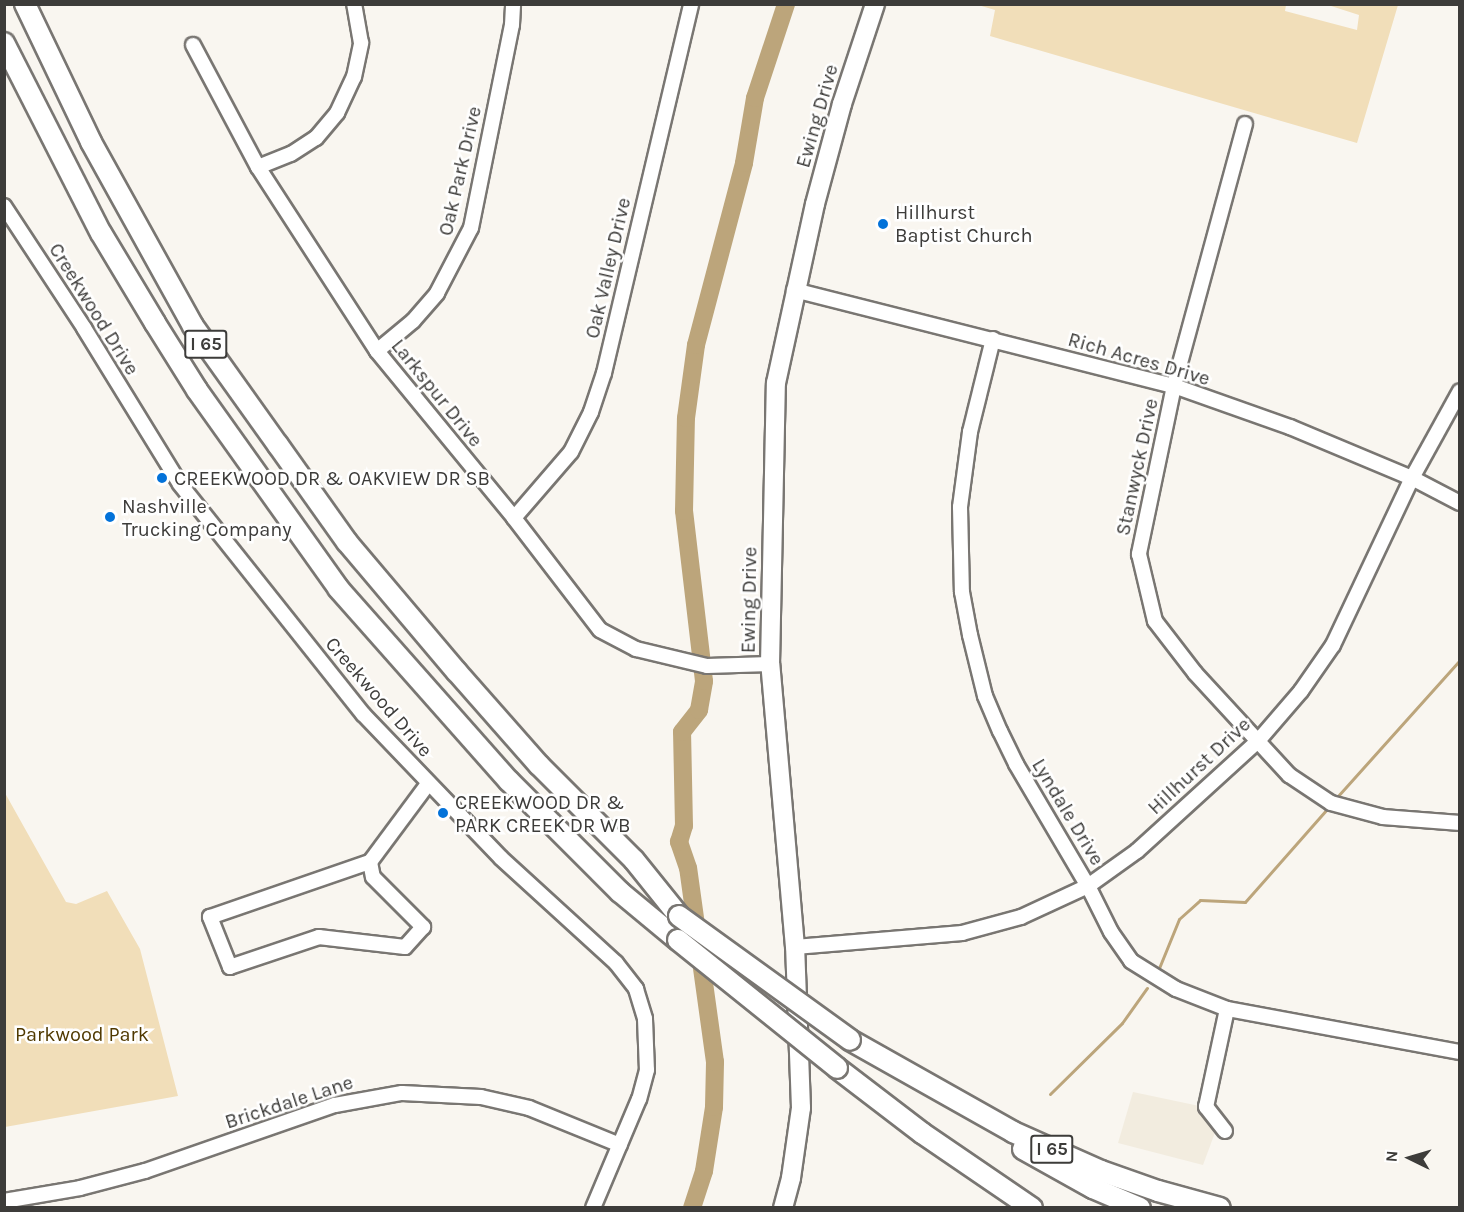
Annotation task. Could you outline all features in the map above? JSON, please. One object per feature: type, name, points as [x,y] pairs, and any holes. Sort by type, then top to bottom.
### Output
[{"type":"highway","name":"I 65","points":[[26,4],[91,142],[194,326],[347,542],[539,765],[634,860],[679,916],[850,1040],[1013,1132],[1101,1171],[1158,1191],[1220,1208]]},
{"type":"highway","name":"I 65","points":[[4,43],[101,233],[155,323],[197,390],[338,588],[509,781],[620,892],[837,1068],[922,1133],[1032,1208]]},
{"type":"highway","points":[[895,1066],[983,1128],[1093,1188],[1140,1208]]},
{"type":"main road","name":"Ewing Drive","points":[[783,1208],[791,1178],[801,1108],[795,947],[770,664],[776,383],[794,290],[842,104],[875,4]]},
{"type":"street","points":[[258,167],[291,154],[315,138],[337,113],[354,77],[361,43],[354,4]]},
{"type":"street","name":"Oak Park Drive","points":[[377,351],[413,321],[437,293],[471,228],[512,25],[513,4]]},
{"type":"street","name":"Oak Valley Drive","points":[[514,518],[571,452],[591,412],[604,373],[691,4]]},
{"type":"street","name":"Larkspur Drive","points":[[194,45],[258,167],[377,351],[514,518],[600,630],[636,649],[707,666],[770,664]]},
{"type":"street","name":"Stanwyck Drive","points":[[1245,124],[1174,386],[1138,554],[1155,621],[1195,673],[1289,775],[1331,803],[1383,817],[1460,823]]},
{"type":"street","name":"Creekwood Drive","points":[[4,206],[84,328],[180,484],[363,714],[501,858],[616,963],[636,988],[645,1019],[647,1070],[639,1099],[593,1208]]},
{"type":"street","name":"Rich Acres Drive","points":[[794,290],[1174,386],[1290,427],[1412,478],[1460,503]]},
{"type":"street","name":"Lyndale Drive","points":[[993,339],[970,432],[960,507],[964,602],[986,696],[1000,731],[1088,886],[1111,932],[1131,961],[1176,989],[1227,1009],[1460,1052]]},
{"type":"street","name":"Hillhurst Drive","points":[[795,947],[962,933],[1021,917],[1088,886],[1137,851],[1258,741],[1301,691],[1333,645],[1412,478],[1460,391]]},
{"type":"street","points":[[370,862],[373,877],[423,927],[405,947],[319,936],[230,967],[210,917],[370,862],[428,784]]},
{"type":"street","points":[[1225,1131],[1206,1107],[1227,1009]]},
{"type":"street","name":"Brickdale Lane","points":[[4,1201],[80,1188],[134,1174],[335,1105],[402,1093],[481,1096],[529,1108],[620,1144]]},
{"type":"shaded area","points":[[1133,1092],[1223,1111],[1203,1165],[1118,1143]]},
{"type":"green space","points":[[978,5],[1286,5],[1285,11],[1357,30],[1359,15],[1328,5],[1398,5],[1357,143],[990,36],[995,10]]},
{"type":"green space","name":"Parkwood Park","points":[[5,793],[66,902],[76,904],[107,891],[140,949],[178,1096],[5,1127]]},
{"type":"waterway","points":[[692,1208],[704,1171],[714,1107],[715,1062],[688,868],[679,842],[684,826],[682,732],[699,710],[704,681],[684,511],[686,418],[696,345],[744,163],[755,98],[786,4]]},
{"type":"waterway","points":[[1337,797],[1460,660]]},
{"type":"waterway","points":[[1157,973],[1179,919],[1200,900],[1245,902],[1326,810]]},
{"type":"waterway","points":[[1050,1094],[1122,1023],[1147,988]]},
{"type":"place","name":"Hillhurst Baptist Church","points":[[883,224]]},
{"type":"place","name":"CREEKWOOD DR & OAKVIEW DR SB","points":[[162,478]]},
{"type":"place","name":"Nashville Trucking Company","points":[[110,517]]},
{"type":"place","name":"CREEKWOOD DR & PARK CREEK DR WB","points":[[443,813]]}]
